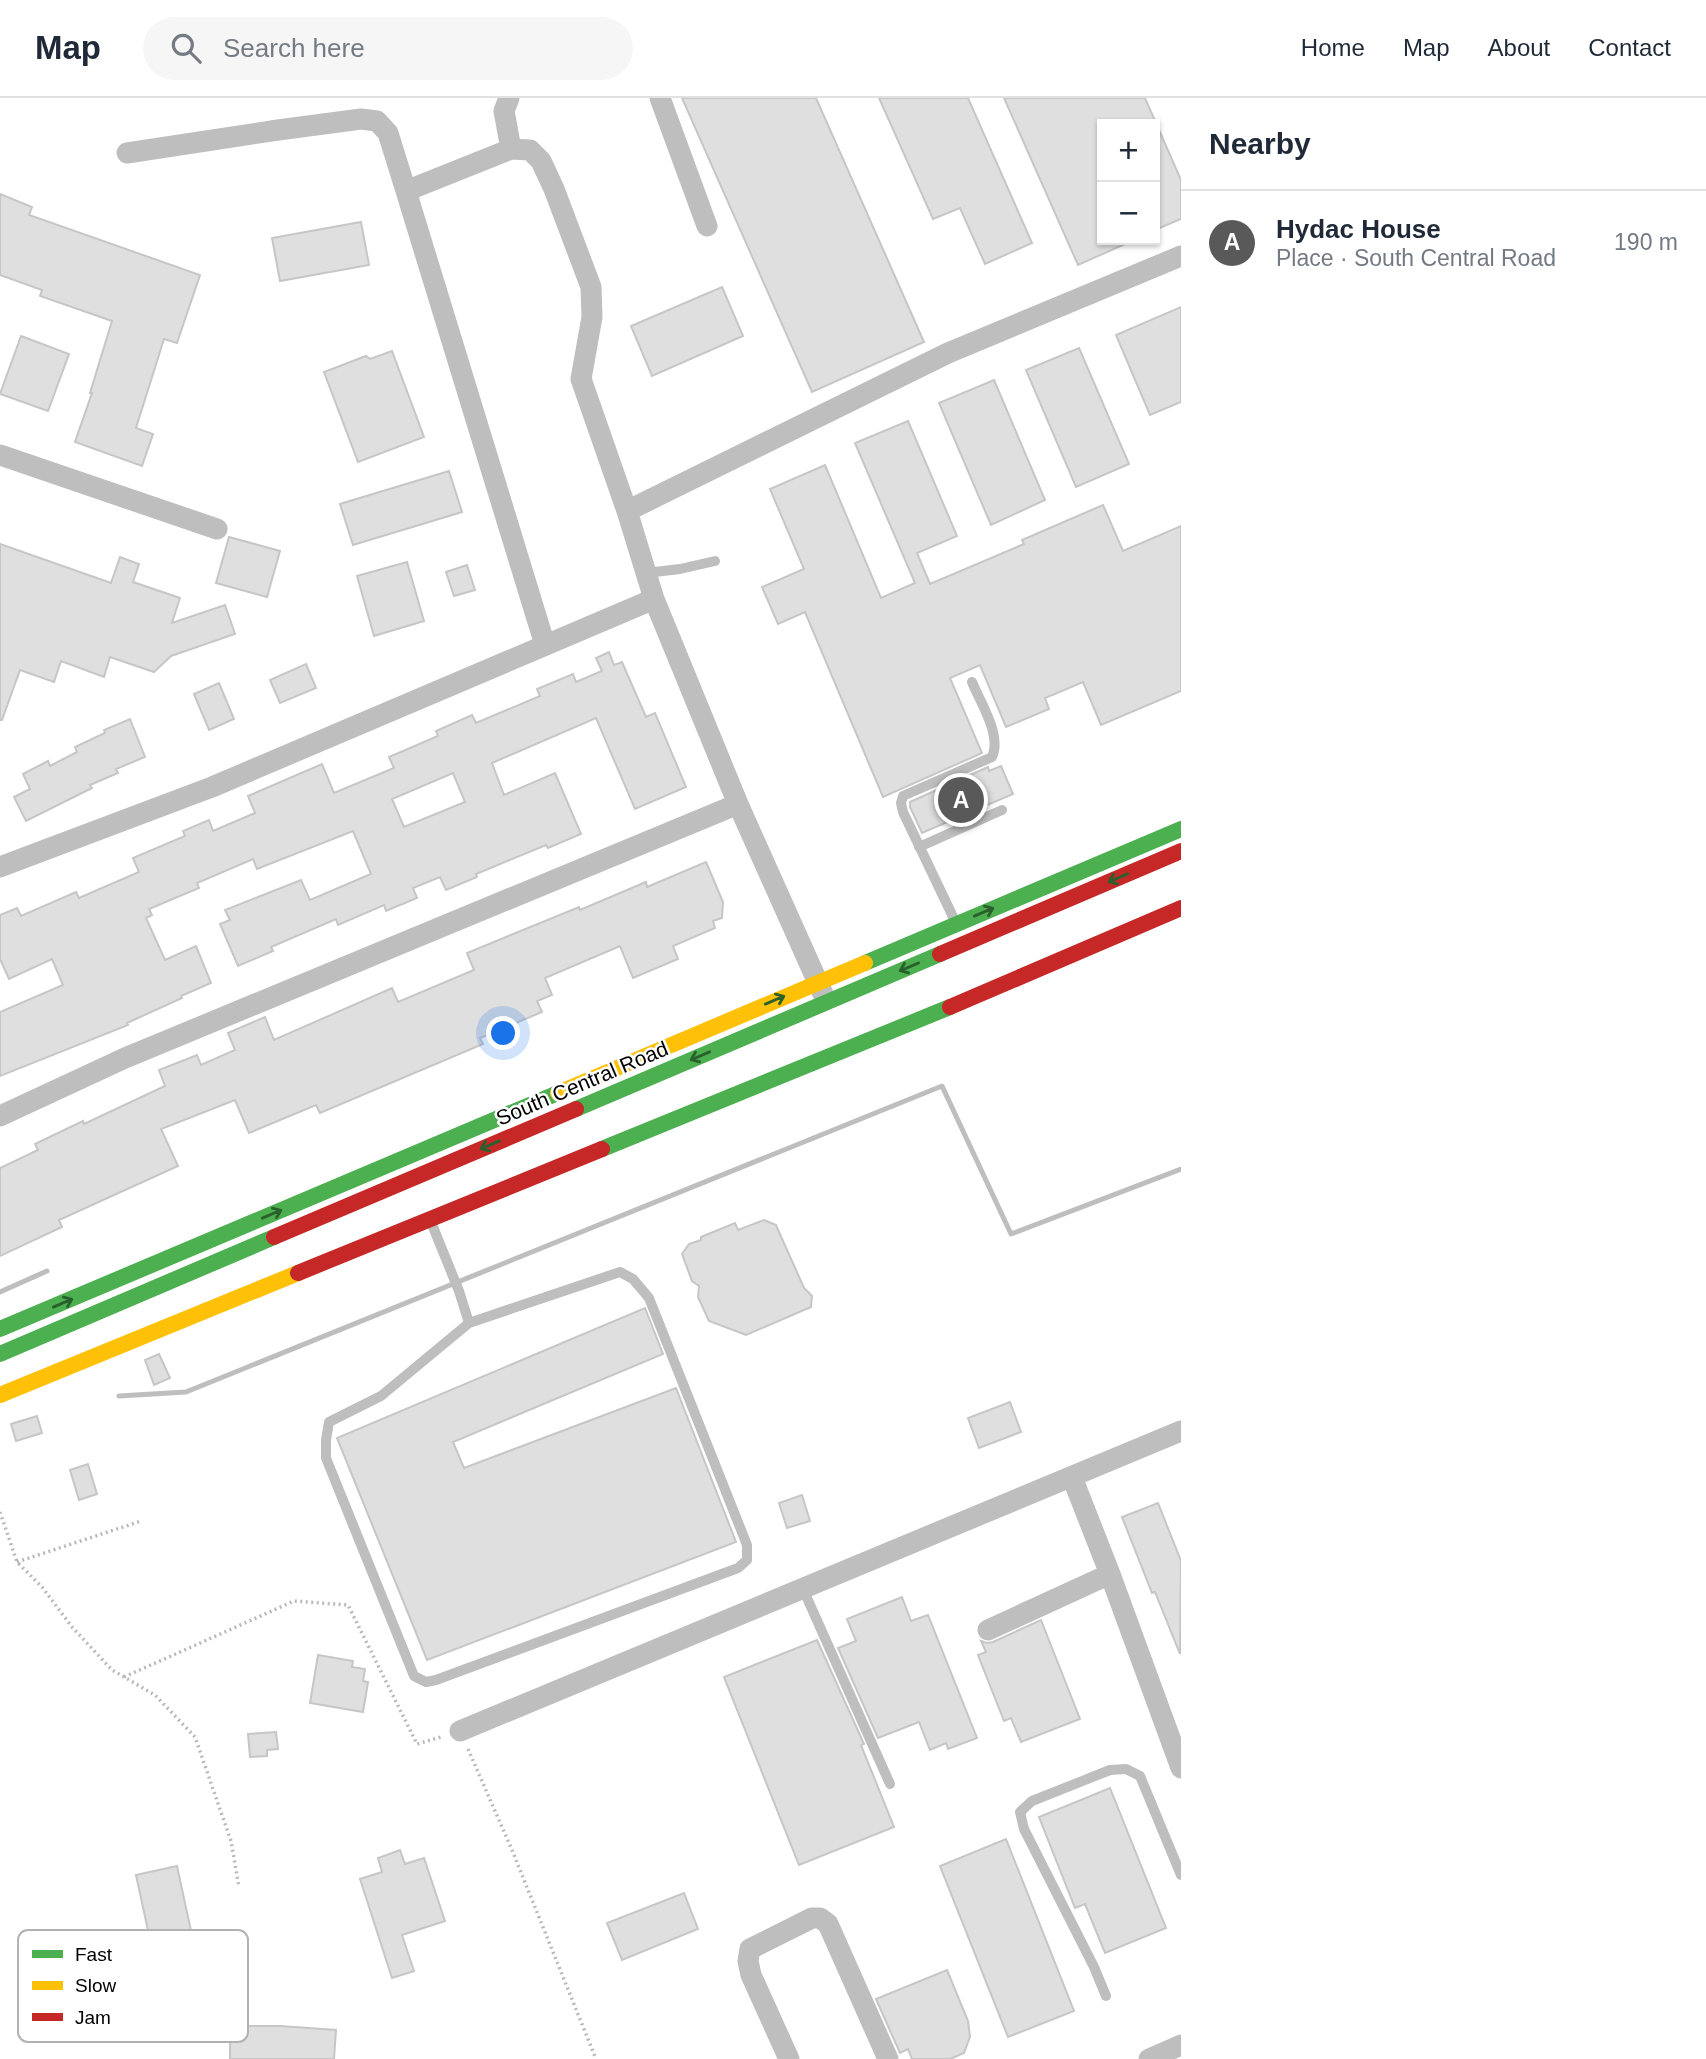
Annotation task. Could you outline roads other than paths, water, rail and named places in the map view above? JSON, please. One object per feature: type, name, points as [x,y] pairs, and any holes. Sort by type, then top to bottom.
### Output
[{"type":"main road","name":"South Central Road","points":[[0,1329],[1181,829]]},
{"type":"main road","name":"South Central Road","points":[[0,1354],[1181,851]]},
{"type":"main road","points":[[0,1395],[974,997],[1181,908]]},
{"type":"street","points":[[509,98],[504,111],[511,149]]},
{"type":"street","points":[[660,98],[707,226]]},
{"type":"street","points":[[127,153],[349,121],[377,121],[388,133],[545,645]]},
{"type":"street","points":[[406,191],[511,149],[530,150],[541,161],[592,287],[592,317],[581,379],[654,599],[738,804],[826,1002]]},
{"type":"street","points":[[627,511],[948,353],[1181,256]]},
{"type":"street","points":[[0,455],[217,529]]},
{"type":"street","points":[[0,867],[212,787],[654,599]]},
{"type":"street","points":[[0,1116],[125,1058],[738,804]]},
{"type":"street","points":[[460,1731],[1181,1431]]},
{"type":"street","points":[[1072,1477],[1174,1730],[1181,1768]]},
{"type":"street","points":[[988,1630],[1110,1574]]},
{"type":"street","points":[[789,2059],[751,1975],[748,1961],[750,1949],[812,1918],[820,1918],[828,1924],[888,2059]]},
{"type":"street","points":[[1149,2059],[1181,2045]]},
{"type":"lane","points":[[646,573],[715,561]]},
{"type":"lane","points":[[956,923],[901,803],[903,796],[992,757],[996,749],[996,738],[972,682]]},
{"type":"lane","points":[[919,847],[1002,810]]},
{"type":"lane","points":[[430,1220],[469,1323]]},
{"type":"lane","points":[[620,1272],[633,1279],[649,1298],[747,1545],[747,1560],[738,1568],[436,1680],[426,1682],[414,1676],[326,1458],[326,1440],[330,1422],[381,1396],[469,1323],[620,1272]]},
{"type":"lane","points":[[803,1589],[890,1784]]},
{"type":"lane","points":[[1106,1996],[1024,1829],[1020,1812],[1032,1801],[1110,1770],[1126,1769],[1140,1776],[1181,1875]]},
{"type":"waterway","points":[[119,1396],[186,1392],[942,1086],[1011,1234],[1181,1169]]},
{"type":"waterway","points":[[0,1292],[47,1271]]},
{"type":"place","name":"Hydac House","points":[[961,800]]}]
